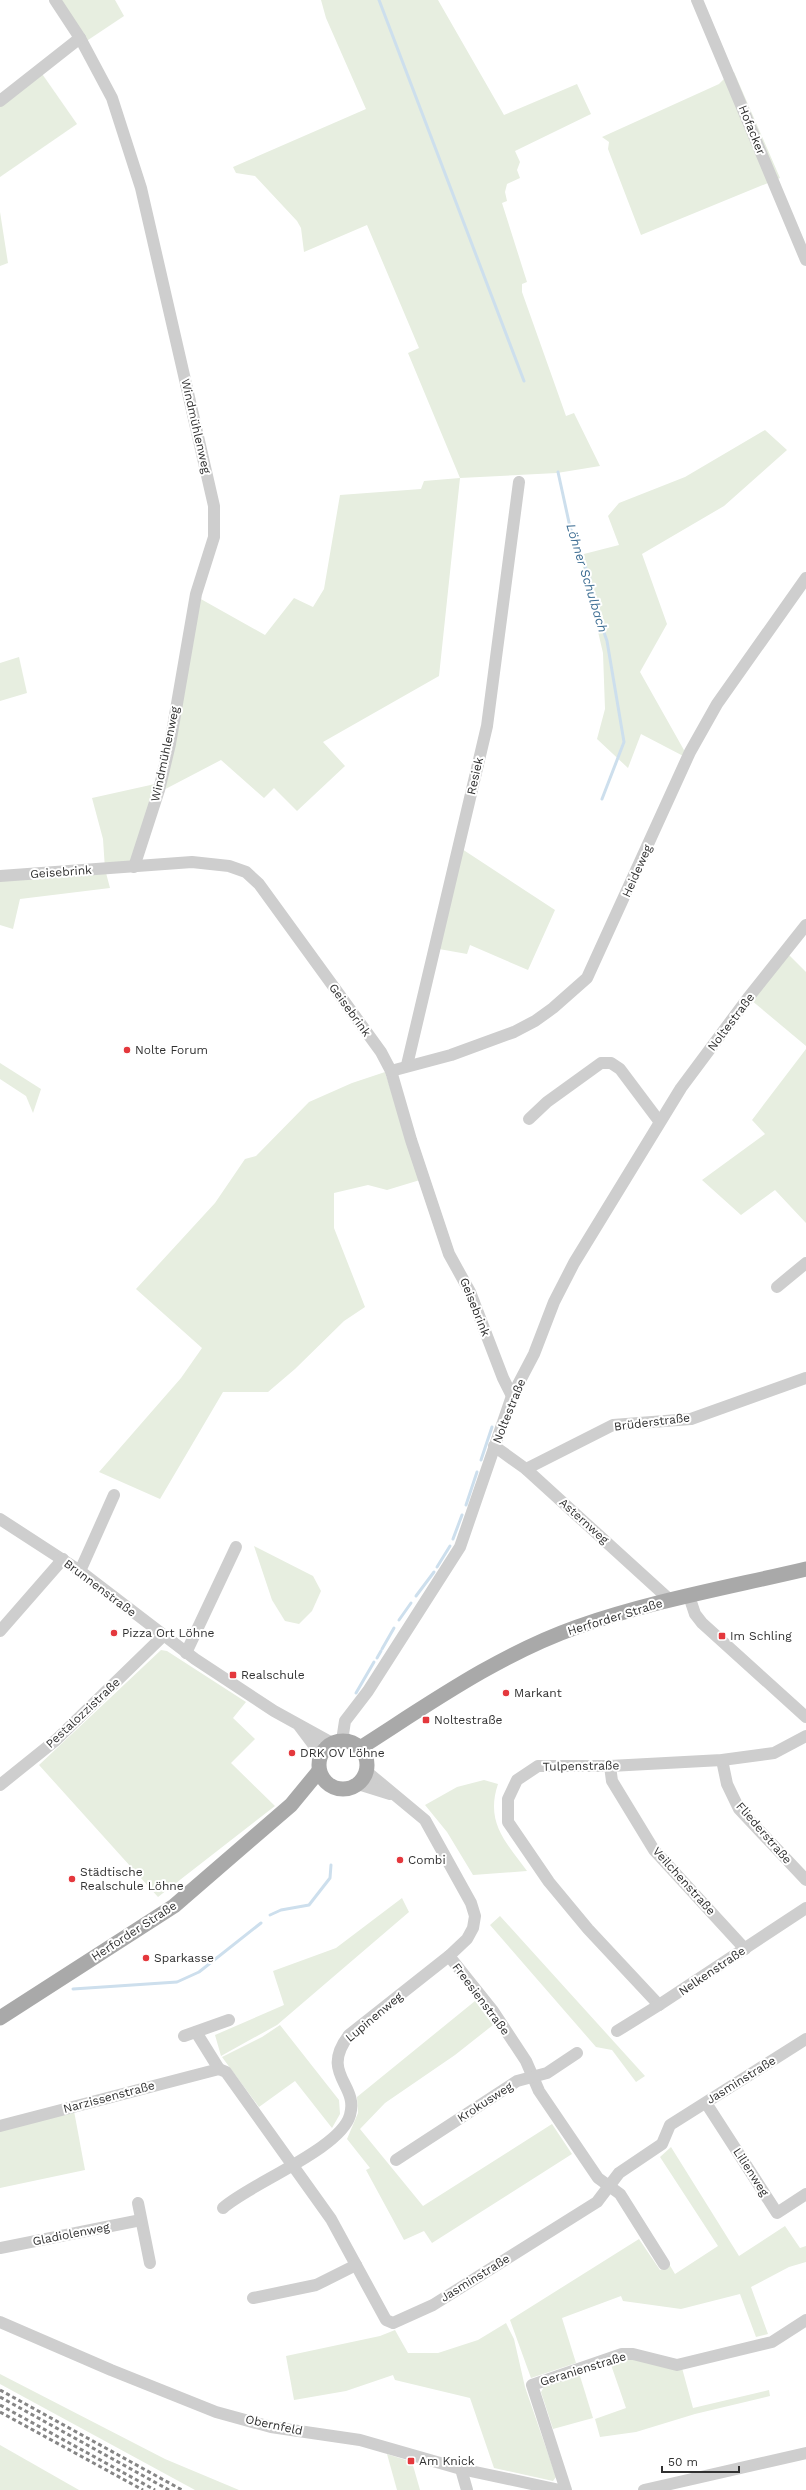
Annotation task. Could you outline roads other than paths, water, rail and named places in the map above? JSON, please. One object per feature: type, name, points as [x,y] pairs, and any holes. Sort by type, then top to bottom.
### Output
[{"type":"main road","name":"Herforder Straße","points":[[362,1765],[396,1725],[475,1676],[576,1627],[670,1600],[806,1569]]},
{"type":"main road","points":[[339,1742],[362,1765],[341,1789],[330,1785],[319,1771],[321,1755],[339,1742]]},
{"type":"main road","name":"Herforder Straße","points":[[0,2018],[174,1906],[296,1801],[319,1771]]},
{"type":"main road","name":"Herforder Straße","points":[[296,1801],[330,1785]]},
{"type":"street","name":"Windmühlenweg","points":[[55,0],[80,38],[112,98],[141,188],[214,506],[214,537],[196,594],[170,744],[159,790],[134,867]]},
{"type":"street","name":"Hofacker","points":[[697,0],[806,260]]},
{"type":"street","points":[[0,100],[80,38]]},
{"type":"street","name":"Resiek","points":[[407,1065],[487,726],[520,482]]},
{"type":"street","name":"Heideweg","points":[[391,1071],[407,1065],[451,1054],[514,1032],[535,1021],[553,1008],[587,978],[690,752],[717,704],[806,578]]},
{"type":"street","name":"Geisebrink","points":[[0,876],[192,862],[229,866],[246,872],[259,884],[381,1052],[391,1071],[449,1254],[470,1292],[502,1378],[512,1396]]},
{"type":"street","name":"Noltestraße","points":[[339,1742],[348,1717],[368,1691],[460,1547],[512,1396],[534,1354],[554,1302],[574,1263],[659,1121],[748,998],[806,926]]},
{"type":"street","points":[[529,1119],[547,1102],[601,1064],[611,1063],[620,1069],[659,1121]]},
{"type":"street","points":[[777,1287],[806,1263]]},
{"type":"street","name":"Brüderstraße","points":[[526,1469],[613,1425],[691,1419],[806,1378]]},
{"type":"street","name":"Asternweg","points":[[494,1446],[526,1469],[670,1600]]},
{"type":"street","points":[[80,1571],[114,1495]]},
{"type":"street","name":"Brunnenstraße","points":[[0,1519],[80,1571],[186,1653],[298,1725],[339,1742]]},
{"type":"street","points":[[186,1653],[236,1547]]},
{"type":"street","points":[[0,1632],[63,1559]]},
{"type":"street","points":[[689,1596],[695,1614],[702,1623],[806,1717]]},
{"type":"street","name":"Pestalozzistraße","points":[[0,1785],[56,1740],[163,1636]]},
{"type":"street","name":"Brunnenstraße","points":[[298,1725],[321,1755]]},
{"type":"street","name":"Tulpenstraße","points":[[660,2006],[583,1923],[549,1882],[508,1822],[508,1800],[517,1780],[538,1766],[610,1766],[722,1760],[774,1753],[806,1736]]},
{"type":"street","name":"Fliederstraße","points":[[722,1760],[727,1784],[740,1809],[806,1880]]},
{"type":"street","name":"Freesienstraße","points":[[362,1765],[395,1796],[410,1806],[425,1820],[471,1903],[475,1916],[473,1928],[467,1939],[448,1956],[493,2011],[526,2061],[532,2077],[598,2178],[609,2186]]},
{"type":"street","name":"Veilchenstraße","points":[[610,1766],[612,1781],[654,1850],[745,1949]]},
{"type":"street","name":"Nelkenstraße","points":[[617,2031],[660,2006],[806,1908]]},
{"type":"street","name":"Lupinenweg","points":[[294,2165],[334,2136],[346,2124],[350,2116],[352,2105],[336,2064],[341,2046],[349,2035],[448,1956]]},
{"type":"street","points":[[184,2036],[229,2020]]},
{"type":"street","points":[[196,2032],[223,2070]]},
{"type":"street","name":"Jasminstraße","points":[[223,2070],[294,2165],[331,2219],[386,2320],[393,2323],[433,2305],[597,2202],[619,2173],[662,2144],[670,2125],[806,2039]]},
{"type":"street","name":"Krokusweg","points":[[396,2160],[517,2081],[547,2072],[577,2053]]},
{"type":"street","name":"Narzissenstraße","points":[[0,2126],[223,2070]]},
{"type":"street","name":"Lilienweg","points":[[706,2103],[777,2213],[806,2194]]},
{"type":"street","points":[[223,2208],[232,2199],[294,2165]]},
{"type":"street","points":[[609,2186],[620,2194],[664,2264]]},
{"type":"street","points":[[138,2203],[150,2263]]},
{"type":"street","name":"Gladiolenweg","points":[[0,2248],[141,2220]]},
{"type":"street","points":[[253,2298],[316,2285],[356,2265]]},
{"type":"street","name":"Geranienstraße","points":[[566,2490],[532,2385],[622,2354],[633,2354],[676,2365],[772,2342],[806,2320]]},
{"type":"street","name":"Obernfeld","points":[[0,2322],[111,2370],[216,2412],[271,2427],[360,2440],[461,2469],[560,2490]]},
{"type":"street","points":[[644,2490],[806,2453]]},
{"type":"street","points":[[461,2469],[467,2490]]},
{"type":"waterway","points":[[379,0],[524,381]]},
{"type":"waterway","name":"Löhner Schulbach","points":[[558,472],[570,527],[590,579],[592,598],[607,641],[624,742],[602,799]]},
{"type":"waterway","points":[[481,1460],[492,1427]]},
{"type":"waterway","points":[[466,1505],[477,1472]]},
{"type":"waterway","points":[[453,1539],[462,1515]]},
{"type":"waterway","points":[[437,1567],[450,1546]]},
{"type":"waterway","points":[[416,1596],[434,1572]]},
{"type":"waterway","points":[[399,1620],[411,1603]]},
{"type":"waterway","points":[[382,1649],[394,1628]]},
{"type":"waterway","points":[[377,1658],[381,1651]]},
{"type":"waterway","points":[[356,1693],[374,1662]]},
{"type":"waterway","name":"Löhner Schulbach","points":[[270,1915],[281,1910],[309,1905],[330,1878],[331,1865]]},
{"type":"waterway","points":[[73,1989],[177,1982],[199,1972],[261,1923]]},
{"type":"railway","points":[[0,2390],[182,2490]]},
{"type":"railway","points":[[0,2397],[169,2490]]},
{"type":"railway","points":[[0,2405],[155,2490]]},
{"type":"railway","points":[[0,2412],[143,2490]]},
{"type":"place","name":"Nolte Forum","points":[[127,1050]]},
{"type":"place","name":"Pizza Ort Löhne","points":[[114,1633]]},
{"type":"place","name":"Im Schling","points":[[722,1636]]},
{"type":"place","name":"Realschule","points":[[233,1675]]},
{"type":"place","name":"Markant","points":[[506,1693]]},
{"type":"place","name":"Noltestraße","points":[[426,1720]]},
{"type":"place","name":"DRK OV Löhne","points":[[292,1753]]},
{"type":"place","name":"Combi","points":[[400,1860]]},
{"type":"place","name":"Städtische Realschule Löhne","points":[[72,1879]]},
{"type":"place","name":"Sparkasse","points":[[146,1958]]},
{"type":"place","name":"Am Knick","points":[[411,2461]]}]
